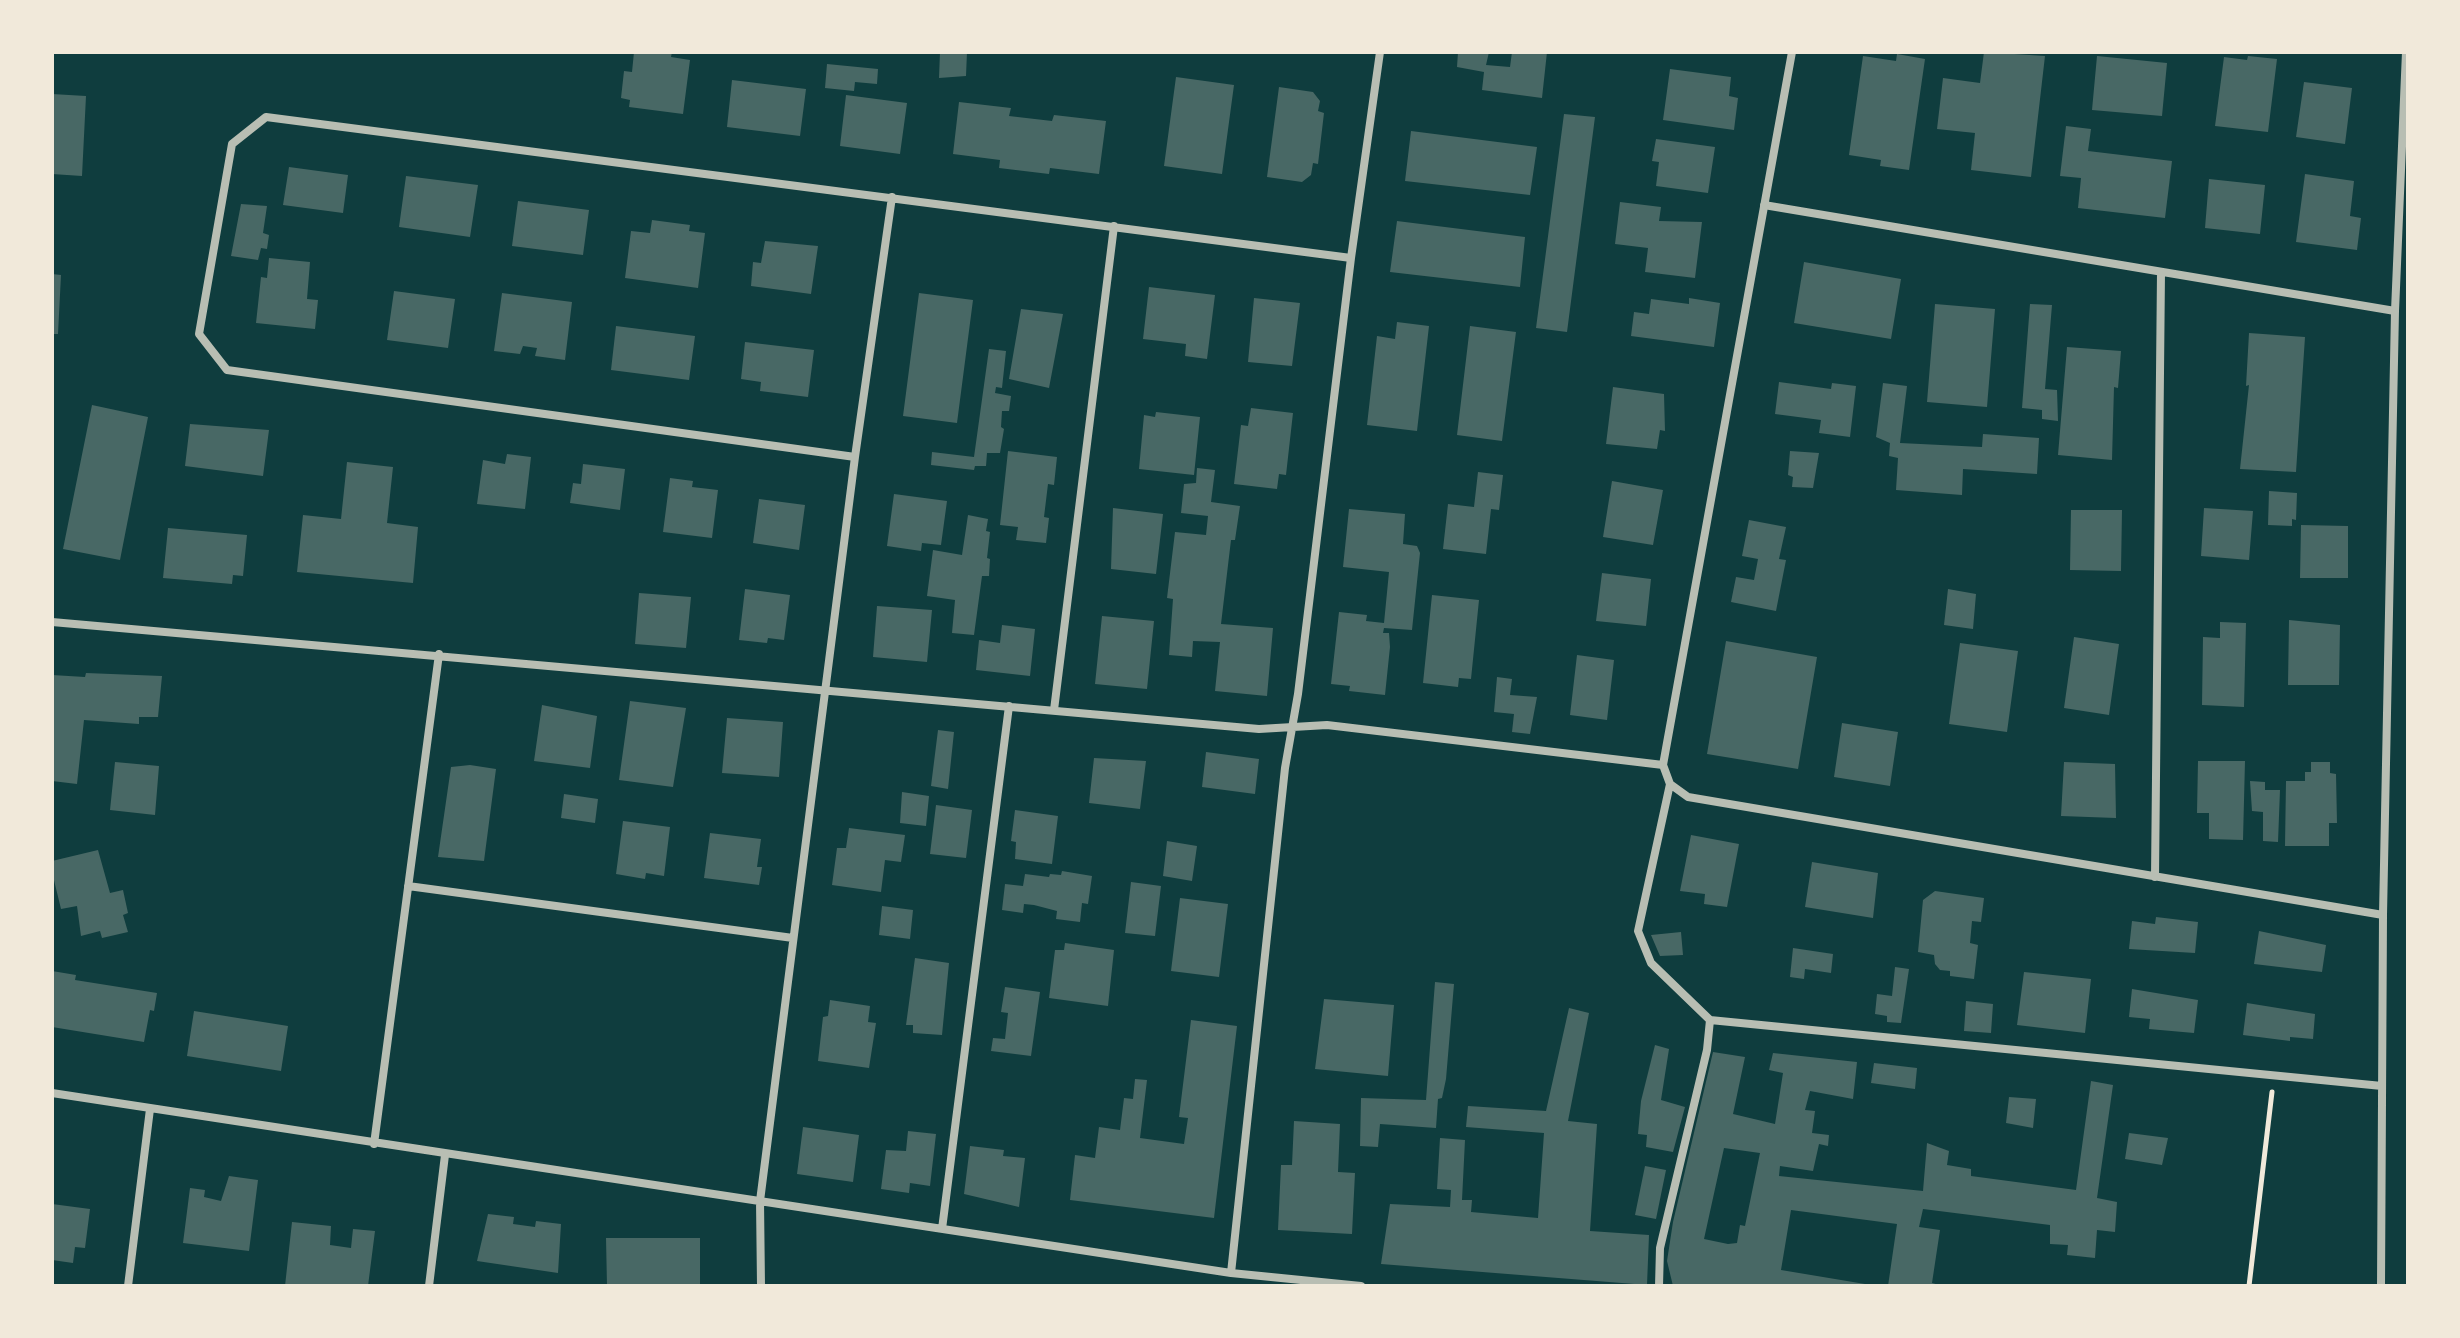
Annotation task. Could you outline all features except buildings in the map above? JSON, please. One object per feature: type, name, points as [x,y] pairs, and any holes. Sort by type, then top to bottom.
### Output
[{"type":"street","points":[[1231,1273],[1283,783],[1380,52]]},
{"type":"street","points":[[1792,52],[1663,765],[1670,784],[1638,931],[1651,963],[1710,1020],[2382,1086]]},
{"type":"street","points":[[2381,1286],[2383,915],[2395,311],[2406,52]]},
{"type":"street","points":[[855,457],[227,370],[199,334],[232,144],[266,117],[1351,258]]},
{"type":"street","points":[[761,1286],[760,1201],[855,457],[892,197]]},
{"type":"street","points":[[1764,205],[2395,311]]},
{"type":"street","points":[[1054,710],[1114,226]]},
{"type":"street","points":[[2155,877],[2161,272]]},
{"type":"street","points":[[52,622],[1259,729],[1327,725],[1663,765]]},
{"type":"street","points":[[374,1144],[439,654]]},
{"type":"street","points":[[942,1229],[1009,706]]},
{"type":"street","points":[[1670,784],[1688,797],[2383,915]]},
{"type":"street","points":[[408,886],[793,938]]},
{"type":"street","points":[[1659,1286],[1660,1248],[1707,1050],[1710,1020]]},
{"type":"street","points":[[52,1093],[1302,1284],[1361,1286]]},
{"type":"street","points":[[128,1286],[150,1109]]},
{"type":"street","points":[[429,1286],[445,1155]]},
{"type":"path","points":[[2249,1286],[2275,1075]]}]
